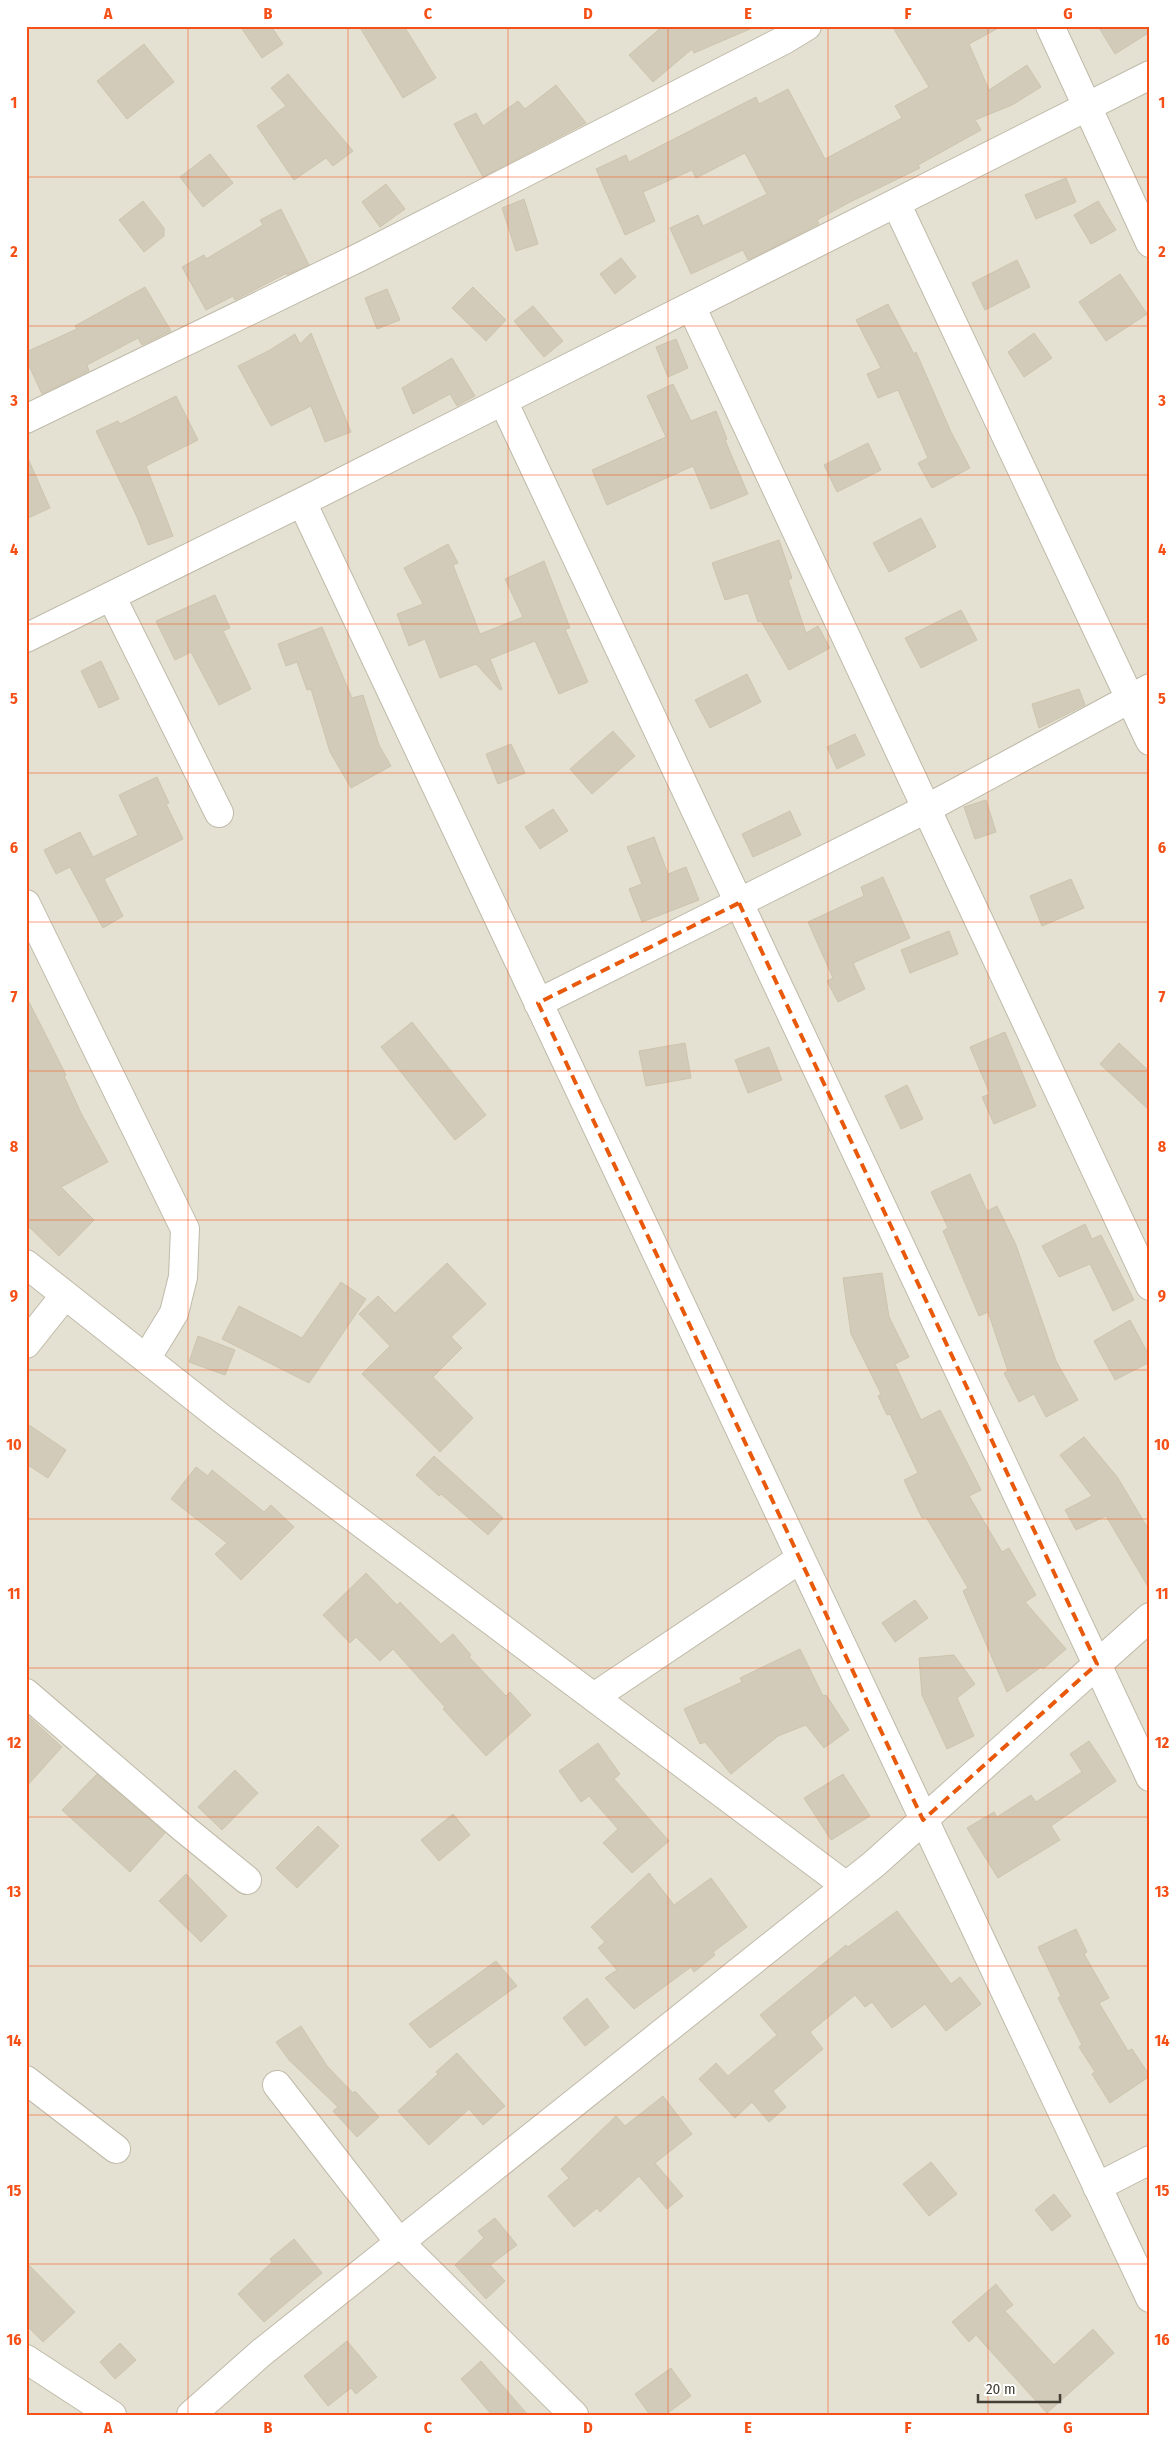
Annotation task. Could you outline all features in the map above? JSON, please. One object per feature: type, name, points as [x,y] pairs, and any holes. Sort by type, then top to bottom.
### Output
[{"type":"street","points":[[26,419],[360,257],[784,40],[807,26]]},
{"type":"street","points":[[1050,26],[1150,244]]},
{"type":"street","points":[[26,638],[302,502],[1150,75]]},
{"type":"street","points":[[896,202],[1140,694],[1150,741]]},
{"type":"street","points":[[691,306],[1150,1286]]},
{"type":"street","points":[[503,401],[1150,1777]]},
{"type":"street","points":[[302,502],[1150,2298]]},
{"type":"street","points":[[111,596],[219,813]]},
{"type":"street","points":[[538,1003],[926,809],[1140,694]]},
{"type":"street","points":[[26,904],[185,1229],[183,1277],[174,1313],[146,1359]]},
{"type":"street","points":[[26,1264],[146,1359],[846,1886]]},
{"type":"street","points":[[26,1344],[65,1295]]},
{"type":"street","points":[[594,1697],[800,1559]]},
{"type":"street","points":[[191,2415],[261,2352],[846,1886],[1150,1618]]},
{"type":"street","points":[[26,1693],[182,1827],[247,1880]]},
{"type":"street","points":[[26,2080],[116,2149]]},
{"type":"street","points":[[277,2085],[399,2242],[574,2415]]},
{"type":"street","points":[[1097,2186],[1150,2160]]},
{"type":"street","points":[[26,2359],[112,2415]]},
{"type":"highlighted area","points":[[739,903],[1097,1664],[923,1820],[538,1003]]},
{"type":"shaded area","points":[[26,26],[1150,26],[1150,2415],[26,2415]]},
{"type":"building","points":[[240,26],[271,26],[283,44],[262,58]]},
{"type":"building","points":[[359,26],[404,26],[436,78],[403,98]]},
{"type":"building","points":[[663,26],[757,26],[694,53],[692,49],[653,82],[629,55]]},
{"type":"building","points":[[892,26],[1002,26],[969,44],[989,90],[1027,65],[1041,87],[1012,105],[975,120],[981,130],[918,165],[920,168],[850,202],[817,220],[819,224],[748,260],[743,250],[691,274],[670,228],[698,215],[703,226],[767,194],[745,153],[696,178],[692,170],[643,192],[655,221],[625,235],[596,169],[626,155],[629,162],[756,97],[759,104],[788,89],[825,159],[902,118],[895,106],[929,87]]},
{"type":"building","points":[[1098,26],[1150,26],[1150,32],[1115,54]]},
{"type":"building","points":[[144,44],[174,82],[127,119],[97,81]]},
{"type":"building","points":[[288,74],[353,151],[333,166],[326,158],[294,180],[257,126],[286,106],[271,88]]},
{"type":"building","points":[[556,85],[586,123],[483,177],[454,124],[476,113],[483,126],[518,101],[525,109]]},
{"type":"building","points":[[210,154],[233,183],[203,207],[180,177]]},
{"type":"building","points":[[1066,178],[1076,202],[1036,219],[1025,195]]},
{"type":"building","points":[[386,184],[405,209],[380,227],[362,202]]},
{"type":"building","points":[[524,199],[538,244],[516,251],[502,208]]},
{"type":"building","points":[[143,201],[164,228],[164,236],[144,252],[119,220]]},
{"type":"building","points":[[1098,201],[1116,230],[1091,244],[1074,215]]},
{"type":"building","points":[[281,209],[309,265],[287,275],[287,273],[235,300],[233,296],[206,310],[182,267],[204,255],[206,259],[263,225],[260,220]]},
{"type":"building","points":[[621,258],[636,277],[615,294],[600,274]]},
{"type":"building","points":[[1017,260],[1030,287],[985,310],[972,283]]},
{"type":"building","points":[[1120,274],[1147,314],[1106,341],[1079,302]]},
{"type":"building","points":[[145,287],[171,331],[142,345],[138,338],[87,365],[89,371],[42,394],[26,359],[26,352],[77,329],[75,326]]},
{"type":"building","points":[[473,287],[506,320],[486,341],[452,308]]},
{"type":"building","points":[[387,289],[400,320],[377,329],[365,298]]},
{"type":"building","points":[[888,304],[914,354],[916,352],[951,432],[970,468],[932,488],[918,463],[928,458],[898,390],[878,398],[867,374],[881,368],[856,320]]},
{"type":"building","points":[[533,306],[563,341],[544,357],[514,321]]},
{"type":"building","points":[[311,333],[351,432],[325,442],[311,406],[271,426],[238,366],[270,350],[295,334],[300,344]]},
{"type":"building","points":[[1034,333],[1052,358],[1024,377],[1008,352]]},
{"type":"building","points":[[676,339],[688,368],[668,377],[656,347]]},
{"type":"building","points":[[452,358],[475,396],[457,406],[450,394],[413,414],[402,388]]},
{"type":"building","points":[[673,384],[691,421],[716,411],[727,439],[725,440],[748,494],[711,509],[693,466],[607,505],[592,470],[666,437],[647,396]]},
{"type":"building","points":[[176,396],[198,440],[146,466],[173,536],[148,545],[137,517],[96,431],[118,421],[120,424]]},
{"type":"building","points":[[868,443],[881,470],[837,492],[824,465]]},
{"type":"building","points":[[26,454],[50,508],[26,519]]},
{"type":"building","points":[[921,518],[936,547],[889,572],[873,543]]},
{"type":"building","points":[[779,540],[792,578],[788,580],[806,633],[818,626],[830,648],[789,670],[761,621],[758,622],[748,593],[725,600],[712,563]]},
{"type":"building","points":[[448,544],[458,563],[453,565],[480,634],[523,617],[505,579],[544,561],[570,628],[565,629],[588,682],[559,694],[535,641],[490,659],[502,689],[500,690],[476,664],[440,678],[425,639],[409,646],[397,614],[423,604],[404,568]]},
{"type":"building","points":[[215,595],[230,628],[223,631],[251,689],[219,705],[191,652],[175,660],[156,621]]},
{"type":"building","points":[[961,610],[977,640],[921,668],[905,638]]},
{"type":"building","points":[[322,627],[352,698],[363,695],[379,745],[391,766],[351,788],[330,752],[311,689],[307,690],[297,662],[286,666],[278,644]]},
{"type":"building","points":[[101,661],[119,699],[99,708],[81,671]]},
{"type":"building","points":[[747,674],[761,702],[710,728],[695,700]]},
{"type":"building","points":[[1079,689],[1085,705],[1039,728],[1032,704]]},
{"type":"building","points":[[613,731],[635,756],[592,794],[570,769]]},
{"type":"building","points":[[855,734],[865,755],[837,769],[827,747]]},
{"type":"building","points":[[511,744],[525,773],[498,784],[486,754]]},
{"type":"building","points":[[157,777],[169,803],[166,804],[183,839],[104,879],[123,916],[103,928],[70,867],[56,874],[44,850],[80,832],[93,857],[138,835],[119,795]]},
{"type":"building","points":[[986,800],[996,832],[975,839],[964,807]]},
{"type":"building","points":[[553,809],[568,831],[540,849],[525,827]]},
{"type":"building","points":[[790,811],[801,835],[753,857],[742,834]]},
{"type":"building","points":[[654,837],[668,874],[686,867],[699,900],[642,922],[629,889],[642,884],[627,847]]},
{"type":"building","points":[[883,877],[910,938],[853,963],[865,989],[838,1002],[827,981],[833,978],[808,922],[864,896],[861,887]]},
{"type":"building","points":[[1071,879],[1084,908],[1042,926],[1030,896]]},
{"type":"building","points":[[949,931],[958,954],[910,973],[901,950]]},
{"type":"building","points":[[26,996],[66,1075],[64,1076],[81,1113],[108,1162],[61,1187],[94,1220],[59,1256],[26,1224]]},
{"type":"building","points":[[412,1022],[486,1115],[455,1140],[381,1047]]},
{"type":"building","points":[[1005,1032],[1036,1106],[994,1124],[982,1097],[990,1094],[970,1047]]},
{"type":"building","points":[[685,1043],[691,1078],[646,1086],[639,1051]]},
{"type":"building","points":[[1119,1043],[1150,1072],[1150,1111],[1100,1064]]},
{"type":"building","points":[[769,1047],[782,1080],[748,1093],[735,1060]]},
{"type":"building","points":[[907,1085],[923,1119],[901,1129],[885,1096]]},
{"type":"building","points":[[970,1174],[987,1211],[997,1206],[1016,1245],[1056,1361],[1078,1400],[1046,1417],[1034,1394],[1019,1402],[1004,1373],[1008,1371],[988,1312],[979,1316],[943,1231],[948,1228],[931,1192]]},
{"type":"building","points":[[1085,1224],[1092,1239],[1101,1235],[1134,1300],[1113,1311],[1090,1264],[1059,1277],[1042,1246]]},
{"type":"building","points":[[447,1263],[486,1304],[451,1337],[462,1348],[433,1377],[473,1418],[440,1452],[362,1374],[390,1346],[359,1314],[378,1296],[395,1313]]},
{"type":"building","points":[[882,1273],[889,1317],[909,1357],[895,1364],[921,1420],[940,1410],[981,1490],[969,1496],[1002,1552],[1009,1548],[1036,1595],[1025,1602],[1066,1649],[1043,1669],[1041,1667],[1007,1692],[963,1591],[968,1588],[926,1517],[922,1518],[904,1480],[918,1473],[890,1414],[887,1415],[878,1396],[881,1394],[851,1334],[843,1278]]},
{"type":"building","points":[[341,1282],[366,1299],[309,1383],[222,1339],[239,1306],[302,1338]]},
{"type":"building","points":[[1130,1320],[1150,1357],[1150,1362],[1115,1380],[1094,1341]]},
{"type":"building","points":[[198,1336],[235,1350],[225,1375],[189,1362]]},
{"type":"building","points":[[26,1423],[66,1450],[48,1478],[26,1464]]},
{"type":"building","points":[[1084,1437],[1118,1478],[1150,1532],[1150,1590],[1106,1516],[1076,1530],[1065,1510],[1092,1496],[1060,1455]]},
{"type":"building","points":[[434,1456],[503,1518],[488,1535],[416,1475]]},
{"type":"building","points":[[196,1467],[208,1476],[212,1470],[264,1512],[271,1505],[294,1527],[241,1580],[215,1554],[227,1543],[171,1499]]},
{"type":"building","points":[[366,1573],[397,1605],[400,1602],[441,1644],[453,1634],[471,1655],[469,1657],[506,1696],[510,1692],[531,1715],[486,1756],[443,1709],[445,1707],[393,1649],[380,1661],[356,1637],[350,1643],[323,1615]]},
{"type":"building","points":[[915,1600],[928,1618],[895,1642],[882,1623]]},
{"type":"building","points":[[800,1649],[823,1696],[826,1695],[849,1730],[824,1748],[806,1725],[778,1736],[731,1774],[705,1742],[700,1744],[684,1709],[742,1682],[740,1678]]},
{"type":"building","points":[[954,1655],[975,1684],[957,1698],[974,1736],[947,1749],[922,1695],[919,1658]]},
{"type":"building","points":[[26,1714],[62,1747],[26,1787]]},
{"type":"building","points":[[1089,1741],[1116,1781],[1051,1826],[1060,1840],[998,1878],[967,1828],[994,1812],[997,1817],[1031,1795],[1036,1802],[1082,1772],[1070,1754]]},
{"type":"building","points":[[598,1743],[620,1774],[614,1779],[669,1841],[632,1873],[603,1843],[618,1829],[589,1796],[581,1802],[559,1771]]},
{"type":"building","points":[[235,1770],[258,1793],[222,1830],[198,1807]]},
{"type":"building","points":[[97,1774],[165,1833],[130,1872],[62,1810]]},
{"type":"building","points":[[843,1774],[870,1816],[831,1840],[804,1798]]},
{"type":"building","points":[[453,1814],[470,1835],[439,1861],[421,1840]]},
{"type":"building","points":[[318,1826],[339,1846],[297,1888],[276,1868]]},
{"type":"building","points":[[649,1873],[674,1905],[711,1878],[747,1927],[713,1952],[715,1955],[694,1972],[691,1967],[634,2009],[605,1978],[617,1970],[598,1948],[605,1942],[591,1927]]},
{"type":"building","points":[[186,1874],[227,1916],[201,1942],[159,1901]]},
{"type":"building","points":[[897,1911],[951,1984],[960,1977],[981,2004],[946,2031],[925,2004],[892,2028],[872,2002],[865,2007],[855,1995],[810,2032],[823,2049],[773,2091],[786,2107],[769,2122],[752,2102],[735,2118],[699,2079],[716,2063],[728,2076],[777,2035],[760,2015],[846,1945],[848,1947]]},
{"type":"building","points":[[1076,1929],[1087,1952],[1084,1954],[1109,1998],[1099,2003],[1128,2051],[1132,2049],[1150,2076],[1110,2103],[1092,2074],[1095,2072],[1079,2047],[1082,2045],[1058,1998],[1061,1996],[1038,1947]]},
{"type":"building","points":[[496,1961],[517,1986],[430,2048],[409,2024]]},
{"type":"building","points":[[587,1998],[609,2027],[585,2046],[563,2018]]},
{"type":"building","points":[[301,2026],[327,2066],[353,2093],[355,2091],[379,2117],[357,2137],[333,2111],[338,2107],[289,2060],[276,2042]]},
{"type":"building","points":[[457,2053],[505,2106],[483,2125],[469,2109],[429,2145],[398,2111],[438,2074],[436,2072]]},
{"type":"building","points":[[663,2096],[692,2134],[655,2163],[683,2196],[667,2209],[639,2176],[600,2212],[597,2208],[574,2227],[548,2196],[569,2178],[561,2169],[616,2116],[625,2126]]},
{"type":"building","points":[[931,2162],[957,2194],[929,2216],[903,2184]]},
{"type":"building","points":[[1054,2194],[1071,2216],[1052,2231],[1035,2210]]},
{"type":"building","points":[[495,2218],[517,2245],[490,2265],[505,2281],[486,2299],[455,2265],[484,2238],[478,2231]]},
{"type":"building","points":[[294,2239],[322,2273],[264,2322],[238,2294],[272,2262],[270,2259]]},
{"type":"building","points":[[26,2262],[75,2312],[43,2342],[26,2325]]},
{"type":"building","points":[[996,2284],[1013,2305],[1005,2311],[1054,2365],[1093,2329],[1114,2353],[1047,2413],[976,2335],[969,2342],[952,2322]]},
{"type":"building","points":[[347,2341],[377,2377],[356,2394],[351,2388],[328,2406],[304,2376]]},
{"type":"building","points":[[120,2343],[136,2360],[115,2379],[100,2362]]},
{"type":"building","points":[[481,2361],[528,2415],[492,2415],[461,2379]]},
{"type":"building","points":[[671,2368],[691,2396],[665,2415],[650,2415],[635,2394]]}]
